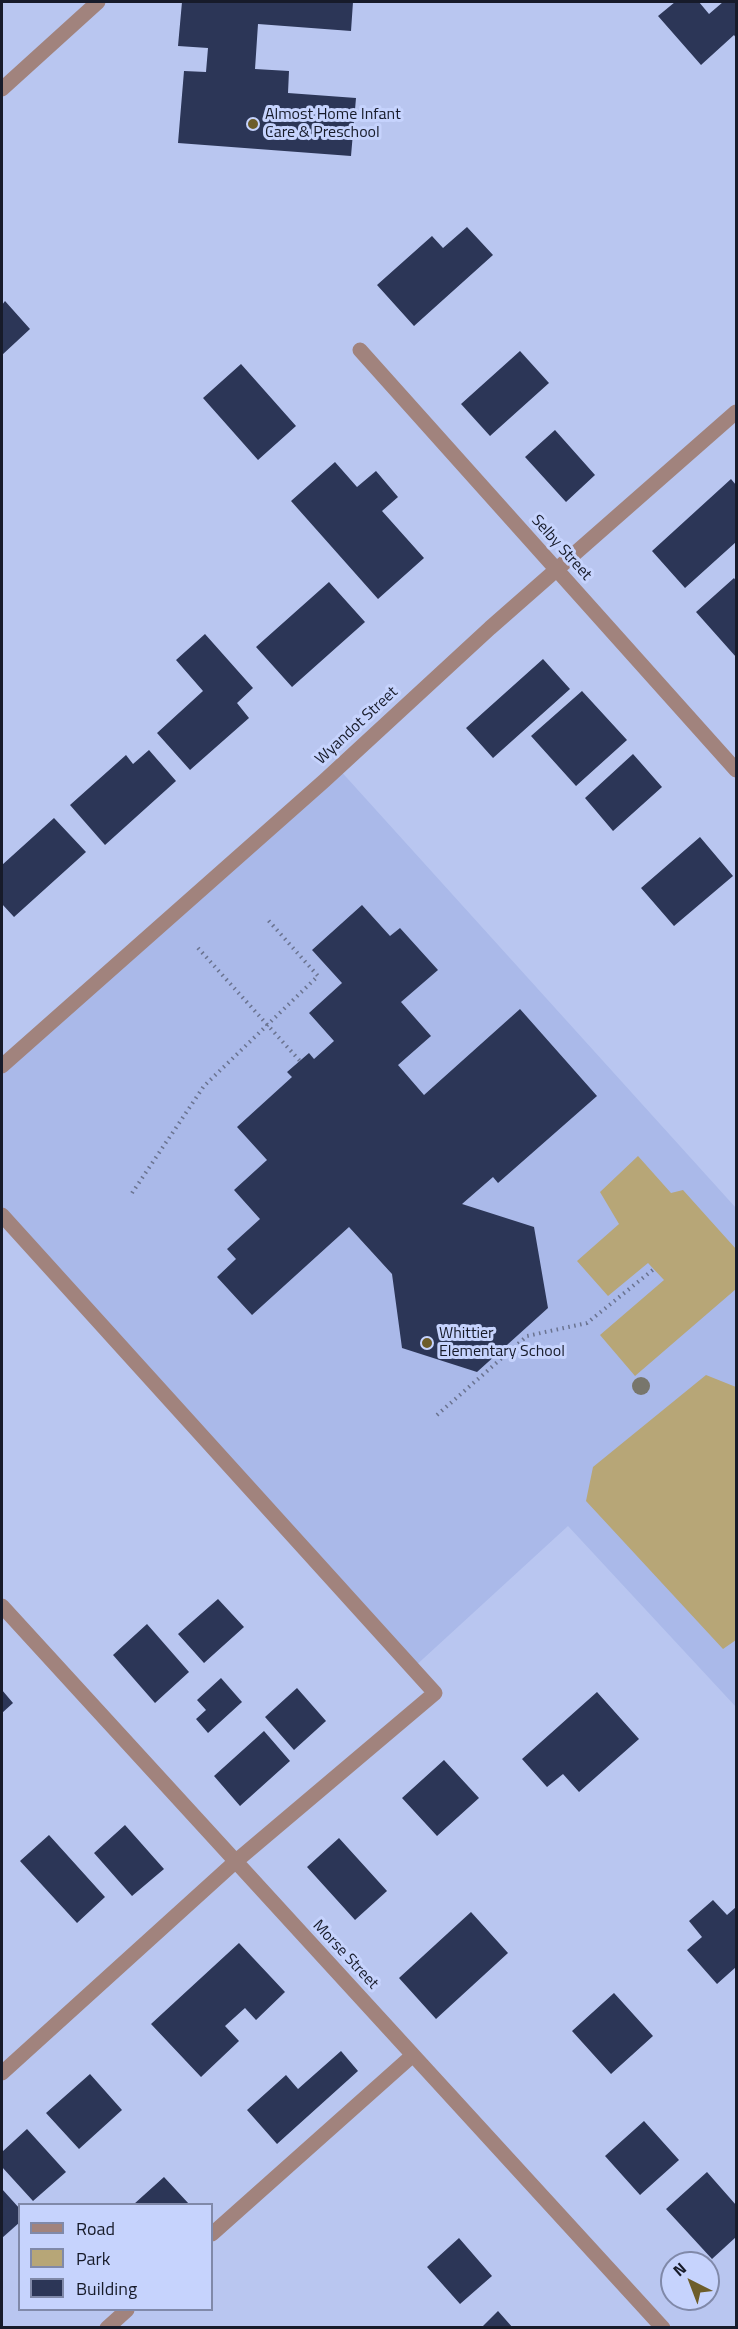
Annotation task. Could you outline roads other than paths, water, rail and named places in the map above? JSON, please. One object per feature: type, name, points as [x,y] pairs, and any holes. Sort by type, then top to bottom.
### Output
[{"type":"street","points":[[2,89],[98,2]]},
{"type":"street","name":"Selby Street","points":[[360,350],[736,770]]},
{"type":"street","name":"Wyandot Street","points":[[2,1066],[736,412]]},
{"type":"street","points":[[2,1215],[435,1693],[236,1862],[2,2073]]},
{"type":"street","name":"Morse Street","points":[[2,1606],[663,2328]]},
{"type":"street","points":[[213,2233],[413,2055]]},
{"type":"street","points":[[107,2328],[126,2311]]},
{"type":"place","name":"Almost Home Infant Care & Preschool","points":[[253,124]]},
{"type":"place","name":"Whittier Elementary School","points":[[427,1343]]}]
